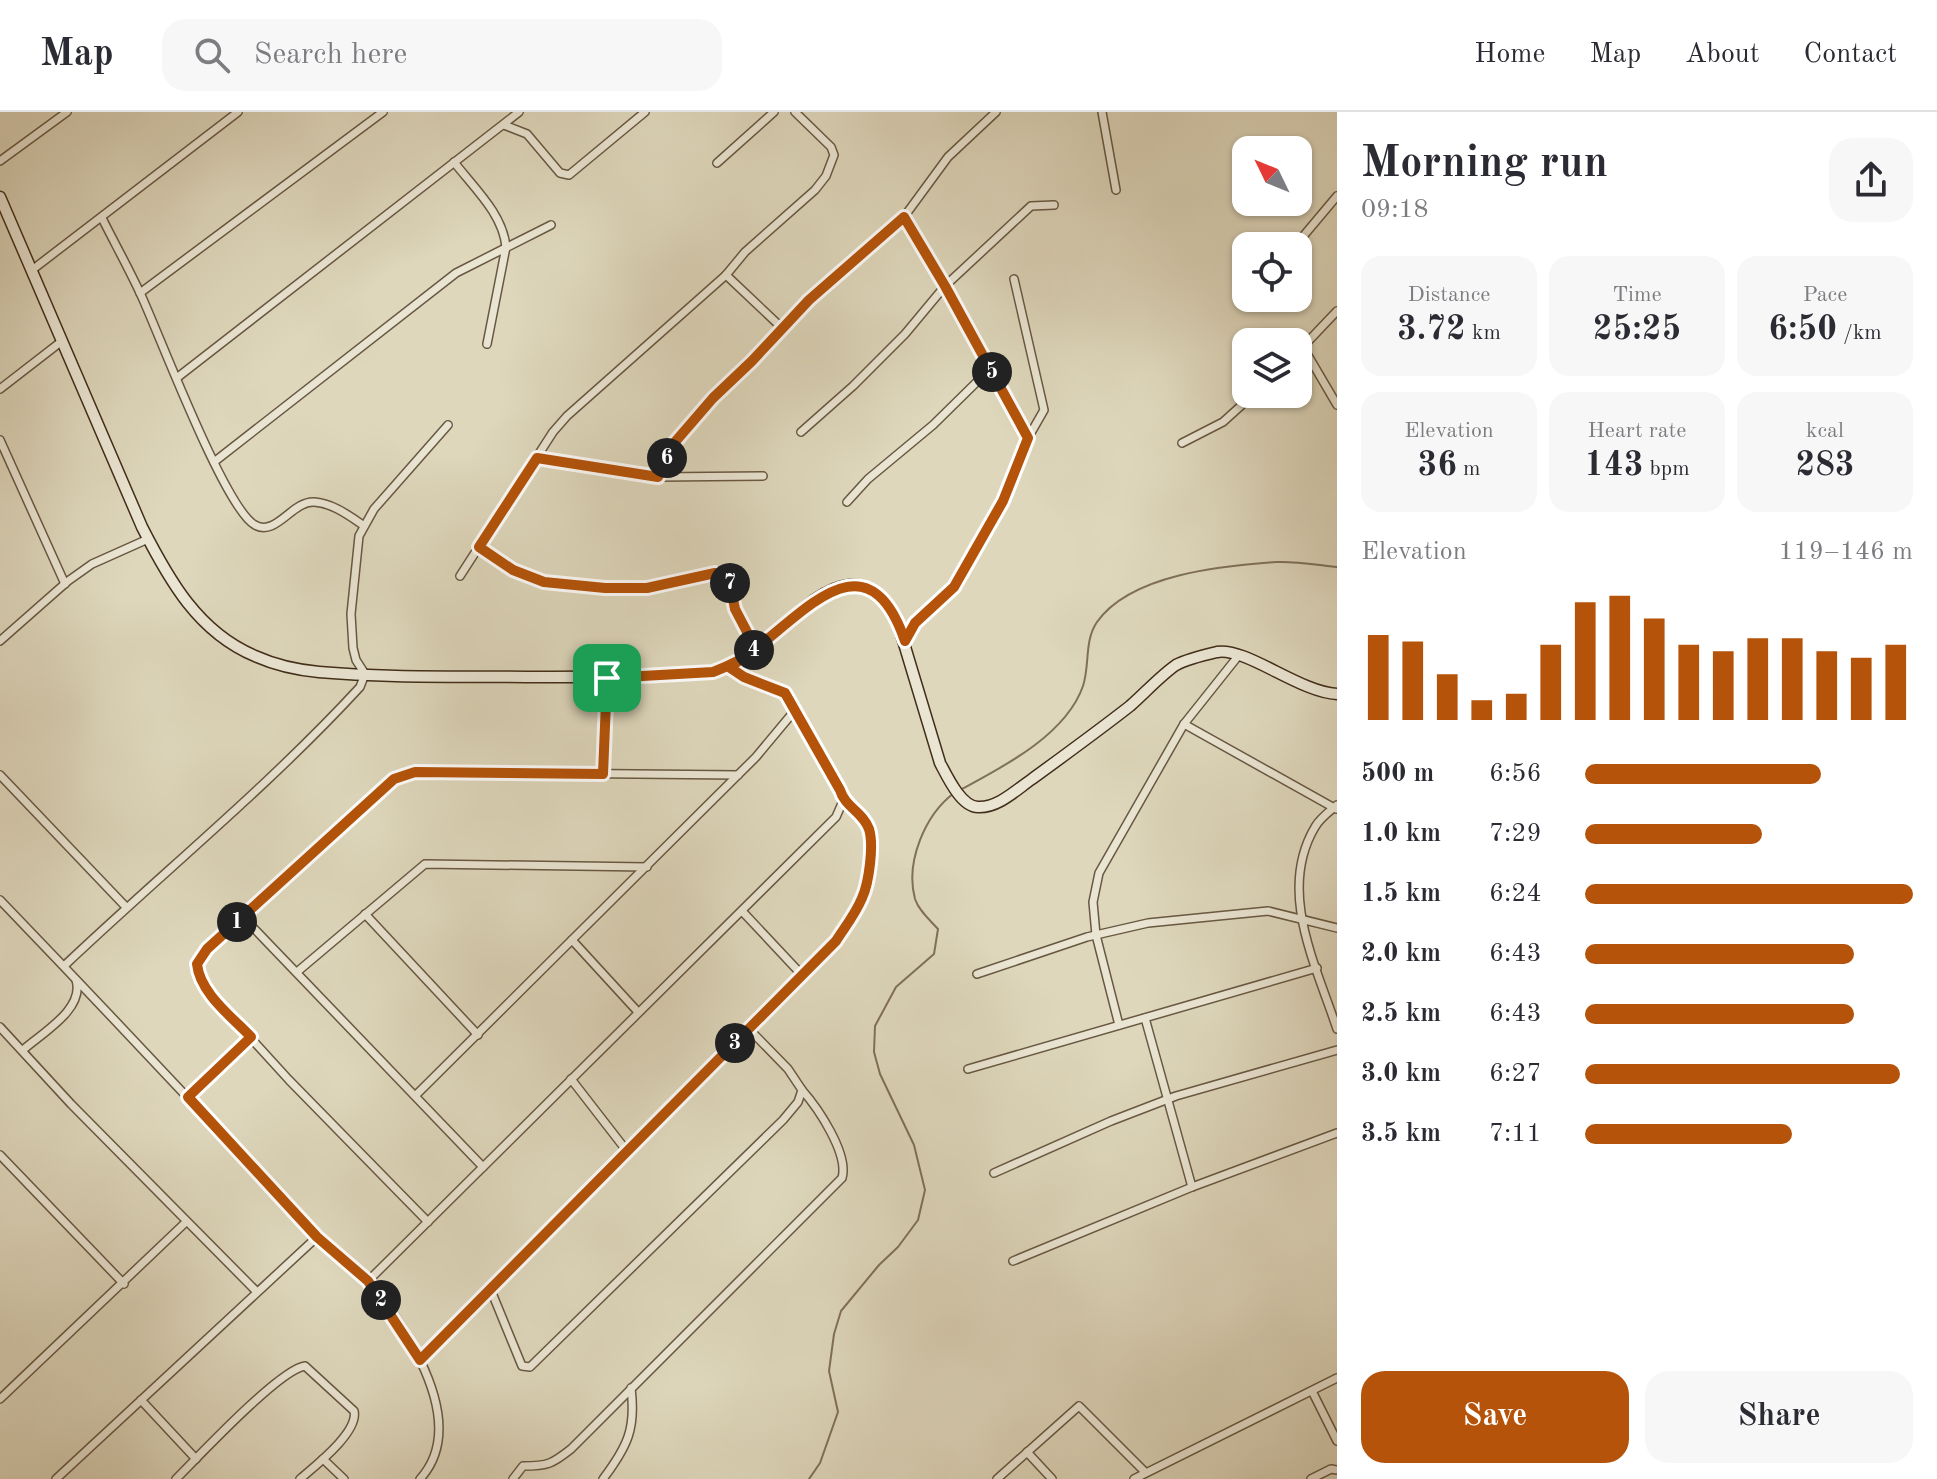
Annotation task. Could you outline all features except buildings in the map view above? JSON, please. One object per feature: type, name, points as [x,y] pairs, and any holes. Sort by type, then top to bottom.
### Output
[{"type":"street","points":[[49,112],[55,121]]},
{"type":"street","points":[[0,161],[67,112]]},
{"type":"street","points":[[32,270],[238,112]]},
{"type":"street","points":[[140,293],[383,112]]},
{"type":"street","points":[[178,377],[519,112]]},
{"type":"street","points":[[504,125],[527,134],[560,173],[569,175],[645,112]]},
{"type":"street","points":[[717,163],[774,112]]},
{"type":"street","points":[[460,576],[567,416],[726,275],[745,252],[815,190],[833,164],[834,155],[831,147],[795,112]]},
{"type":"street","points":[[658,477],[675,442],[781,327],[904,217],[948,157],[996,112]]},
{"type":"street","points":[[1102,112],[1116,190]]},
{"type":"street","points":[[454,162],[499,221],[505,234],[506,247],[487,344]]},
{"type":"street","points":[[1307,232],[1337,196]]},
{"type":"street","points":[[0,197],[148,539],[178,593],[224,639],[254,656],[284,667],[365,674],[607,678],[713,672],[729,667],[756,649],[817,599],[850,584],[873,591],[896,617],[930,733],[948,778],[967,804],[977,808],[995,804],[1082,744],[1176,665],[1221,651],[1239,655],[1307,688],[1337,694]]},
{"type":"street","points":[[801,432],[853,386],[895,344],[945,286],[1031,206],[1054,205]]},
{"type":"street","points":[[904,217],[1028,438]]},
{"type":"street","points":[[102,218],[140,293],[230,496],[252,524],[263,528],[272,526],[304,502],[317,502],[332,506],[363,525]]},
{"type":"street","points":[[214,462],[456,273],[551,225]]},
{"type":"street","points":[[726,275],[781,327]]},
{"type":"street","points":[[905,641],[915,623],[954,587],[1003,501],[1028,438],[1044,410],[1014,279]]},
{"type":"street","points":[[1312,337],[1337,311]]},
{"type":"street","points":[[0,389],[62,341]]},
{"type":"street","points":[[1312,367],[1337,405]]},
{"type":"street","points":[[847,502],[868,479],[933,425],[990,369]]},
{"type":"street","points":[[1182,443],[1223,422],[1238,408]]},
{"type":"street","points":[[365,674],[353,648],[351,614],[353,578],[363,525],[448,425]]},
{"type":"street","points":[[0,440],[65,584]]},
{"type":"street","points":[[537,458],[658,477],[763,476]]},
{"type":"street","points":[[0,641],[92,564],[148,539]]},
{"type":"street","points":[[479,547],[513,570],[544,582],[605,588],[647,588],[715,573],[723,574],[729,579],[735,609],[756,649]]},
{"type":"street","points":[[1119,1025],[1096,935],[1093,902],[1099,873],[1184,724],[1239,655]]},
{"type":"street","points":[[420,1360],[836,941],[863,897],[871,853],[869,830],[858,812],[843,801],[840,790],[785,693],[744,677],[729,667]]},
{"type":"street","points":[[64,966],[126,907],[222,825],[335,714],[360,687],[365,674]]},
{"type":"street","points":[[603,774],[607,678]]},
{"type":"street","points":[[416,1095],[648,867],[738,775],[796,709]]},
{"type":"street","points":[[1184,724],[1336,807],[1316,825],[1299,865],[1300,918],[1337,1029]]},
{"type":"street","points":[[428,1222],[289,1080],[206,989],[199,978],[197,964],[207,949],[402,775],[415,772],[738,775]]},
{"type":"street","points":[[0,775],[126,907]]},
{"type":"street","points":[[368,1281],[828,828],[843,801]]},
{"type":"street","points":[[297,972],[425,864],[648,867]]},
{"type":"street","points":[[0,900],[317,1237],[368,1281],[420,1360],[436,1406],[440,1433],[436,1454],[420,1479]]},
{"type":"street","points":[[742,911],[802,975]]},
{"type":"street","points":[[977,974],[1096,935],[1148,923],[1268,911],[1337,928]]},
{"type":"street","points":[[365,914],[478,1035]]},
{"type":"street","points":[[243,917],[483,1167]]},
{"type":"street","points":[[572,940],[638,1012]]},
{"type":"street","points":[[968,1069],[1317,968]]},
{"type":"street","points":[[23,1050],[76,1000],[76,979]]},
{"type":"street","points":[[1145,1018],[1192,1187]]},
{"type":"street","points":[[0,1027],[71,1104],[256,1291]]},
{"type":"street","points":[[513,1479],[523,1466],[554,1463],[842,1178],[845,1167],[814,1103],[788,1069],[749,1029]]},
{"type":"street","points":[[188,1097],[251,1037]]},
{"type":"street","points":[[994,1173],[1169,1099],[1337,1050]]},
{"type":"street","points":[[571,1079],[626,1150]]},
{"type":"street","points":[[490,1288],[522,1366],[530,1367],[783,1120],[798,1102],[802,1090]]},
{"type":"street","points":[[1013,1261],[1192,1187],[1337,1133]]},
{"type":"street","points":[[0,1155],[124,1284]]},
{"type":"street","points":[[0,1399],[186,1222]]},
{"type":"street","points":[[56,1479],[317,1237]]},
{"type":"street","points":[[176,1479],[258,1398],[294,1370],[305,1366],[354,1411],[355,1417],[350,1429],[300,1479]]},
{"type":"street","points":[[1134,1479],[1337,1378]]},
{"type":"street","points":[[603,1479],[632,1431],[634,1413],[631,1388]]},
{"type":"street","points":[[1312,1391],[1337,1441]]},
{"type":"street","points":[[141,1400],[196,1459]]},
{"type":"street","points":[[997,1479],[1079,1406],[1145,1472]]},
{"type":"street","points":[[1027,1452],[1052,1479]]},
{"type":"street","points":[[323,1459],[344,1479]]},
{"type":"street","points":[[1311,1479],[1331,1469],[1337,1470]]},
{"type":"waterway","points":[[960,790],[1031,748],[1063,720],[1083,686],[1093,629],[1112,606],[1132,593],[1179,576],[1230,566],[1284,562],[1337,567]]},
{"type":"waterway","points":[[809,1479],[820,1463],[838,1412],[829,1371],[841,1311],[918,1220],[925,1190],[914,1145],[880,1074],[874,1052],[875,1026],[896,987],[934,954],[938,929],[915,899],[913,870],[926,826],[954,793]]},
{"type":"route","points":[[607,678],[603,774],[415,772],[402,775],[207,949],[197,964],[199,978],[206,989],[251,1037],[188,1097],[317,1237],[368,1281],[420,1360],[836,941],[863,897],[871,853],[869,830],[858,812],[843,801],[840,790],[785,693],[735,673],[729,667],[742,660],[756,649],[782,628],[817,599],[850,584],[863,586],[882,598],[896,617],[905,641],[915,623],[954,587],[1003,501],[1028,438],[904,217],[809,300],[713,398],[675,442],[658,477],[537,458],[504,506],[479,547],[531,579],[605,588],[666,586],[715,573],[729,579],[735,609],[756,649],[729,667],[713,672],[607,678]]}]
